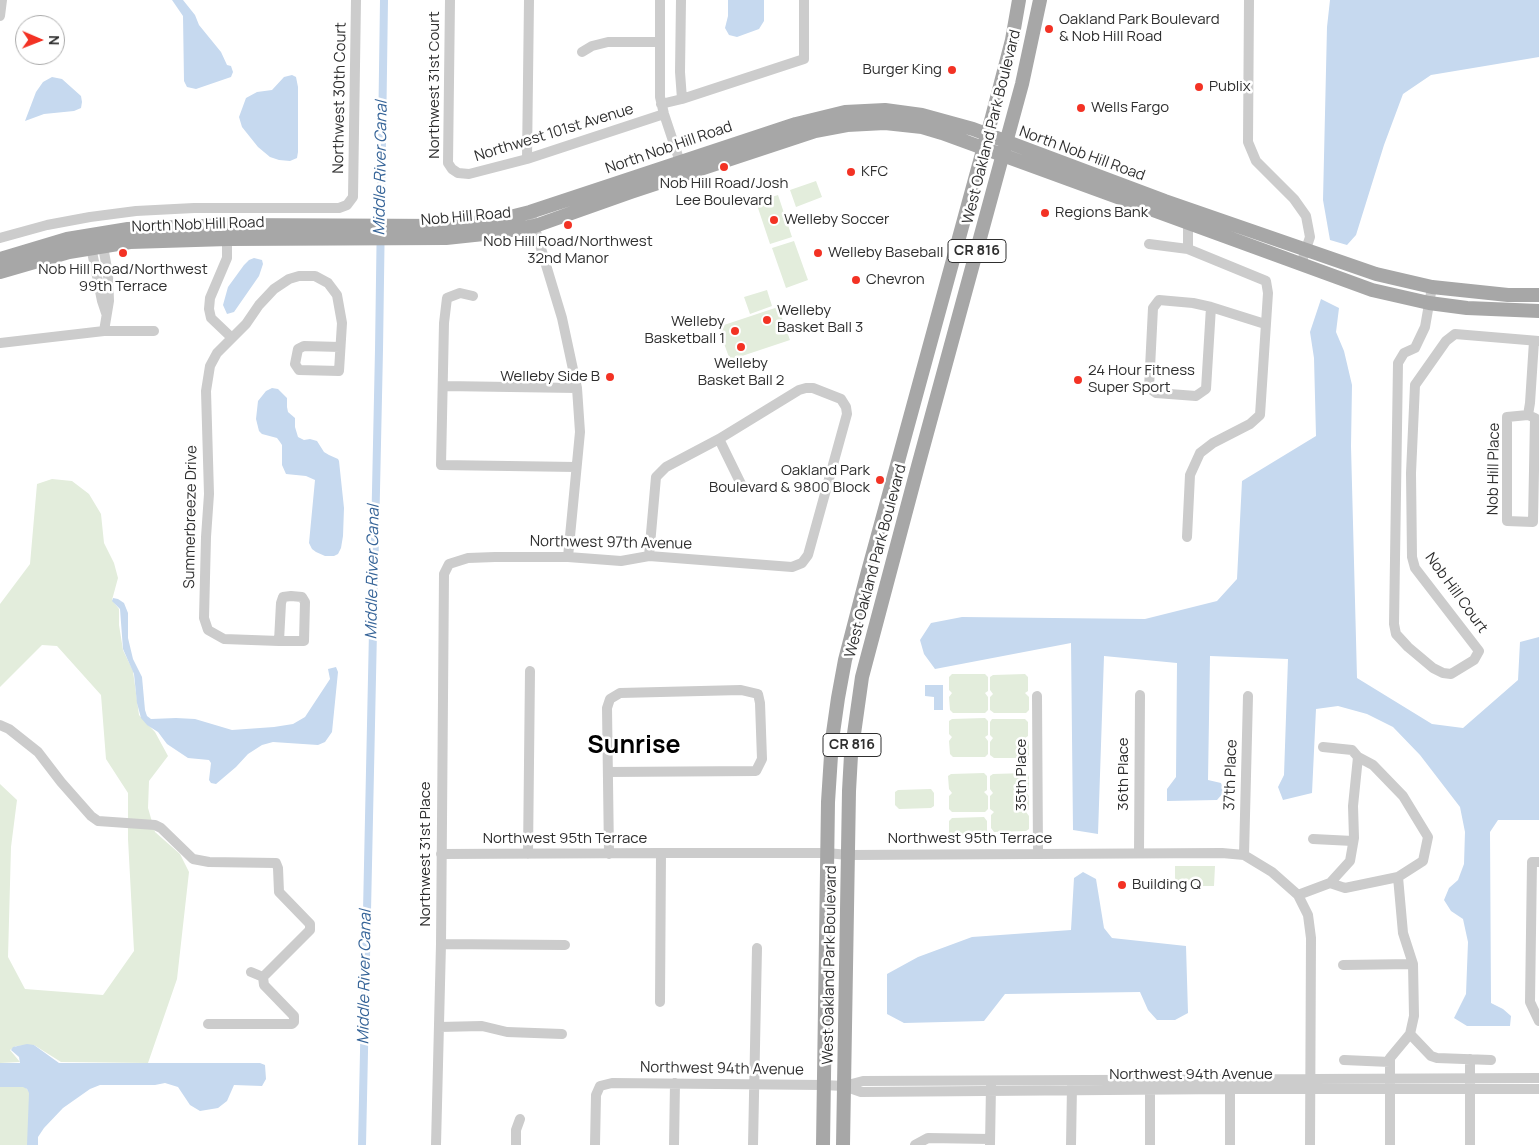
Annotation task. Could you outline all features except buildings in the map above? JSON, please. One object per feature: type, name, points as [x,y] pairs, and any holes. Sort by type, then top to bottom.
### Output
[{"type":"main road","name":"West Oakland Park Boulevard","points":[[823,1145],[827,853],[832,740],[845,660],[986,142],[1010,46],[1019,0]]},
{"type":"main road","points":[[1030,0],[1028,29],[1033,38]]},
{"type":"main road","name":"West Oakland Park Boulevard","points":[[843,1145],[851,755],[856,716],[867,655],[1005,149],[1033,38],[1040,0]]},
{"type":"main road","name":"North Nob Hill Road","points":[[535,226],[796,124],[845,112],[885,110],[922,115],[972,129],[986,142],[1188,222],[1372,290],[1429,303],[1467,308],[1539,312]]},
{"type":"main road","name":"North Nob Hill Road","points":[[1005,149],[1376,274],[1432,287],[1508,295],[1539,295]]},
{"type":"main road","name":"North Nob Hill Road","points":[[530,212],[682,168]]},
{"type":"main road","name":"Nob Hill Road","points":[[400,232],[494,220],[530,212]]},
{"type":"main road","name":"North Nob Hill Road","points":[[0,259],[30,249],[96,240],[160,226],[227,232],[400,232]]},
{"type":"main road","name":"Nob Hill Road","points":[[400,232],[468,236],[535,226]]},
{"type":"main road","name":"North Nob Hill Road","points":[[0,272],[69,252],[96,240]]},
{"type":"street","points":[[0,16],[2,0]]},
{"type":"street","name":"Northwest 30th Court","points":[[0,238],[56,223],[136,211],[194,208],[339,208],[347,205],[353,197],[356,0]]},
{"type":"street","name":"Northwest 31st Court","points":[[450,0],[448,163],[452,169]]},
{"type":"street","points":[[527,159],[529,0]]},
{"type":"street","points":[[660,0],[662,109],[682,168]]},
{"type":"street","points":[[681,0],[680,72],[682,99]]},
{"type":"street","name":"Northwest 101st Avenue","points":[[452,169],[468,174],[527,159],[662,109],[682,99],[804,59],[804,0]]},
{"type":"street","points":[[1249,0],[1248,142],[1256,161],[1294,198],[1306,216],[1310,237],[1301,264]]},
{"type":"street","points":[[582,52],[592,46],[608,42],[660,42]]},
{"type":"street","points":[[530,212],[562,318],[577,388],[580,432],[568,558]]},
{"type":"street","points":[[1188,222],[1188,249]]},
{"type":"street","points":[[227,232],[227,258],[210,298],[209,309],[211,318],[232,338]]},
{"type":"street","points":[[96,240],[102,301],[106,314],[104,331]]},
{"type":"street","points":[[1150,244],[1188,249],[1266,281],[1268,293],[1260,415],[1250,424],[1213,443],[1200,453],[1190,476],[1187,537]]},
{"type":"street","name":"Summerbreeze Drive","points":[[279,641],[280,603],[283,598],[291,596],[302,597],[305,602],[304,641],[279,641],[224,638],[208,630],[204,618],[209,494],[206,391],[210,366],[217,353],[246,324],[259,305],[274,289],[289,279],[299,276],[315,276],[328,283],[337,295],[342,323],[339,370],[299,370],[295,364],[298,349],[304,346],[340,347]]},
{"type":"street","name":"Nob Hill Court","points":[[1432,287],[1425,327],[1414,348],[1404,353],[1398,362],[1394,624],[1396,634],[1408,647],[1433,668],[1443,673],[1451,674],[1474,660],[1479,651],[1415,568],[1412,557],[1411,473],[1415,385],[1446,341],[1455,334],[1536,340]]},
{"type":"street","points":[[473,296],[460,293],[447,298],[444,323],[441,466],[576,467]]},
{"type":"street","points":[[1211,307],[1206,389],[1196,396],[1156,394],[1150,388],[1152,308],[1159,300],[1176,300],[1211,307],[1265,324]]},
{"type":"street","points":[[0,343],[104,331],[154,332]]},
{"type":"street","name":"Nob Hill Place","points":[[1528,415],[1536,340]]},
{"type":"street","points":[[444,386],[577,388]]},
{"type":"street","name":"Northwest 97th Avenue","points":[[449,564],[468,558],[496,556],[621,561],[650,556],[792,567],[802,563],[808,555],[847,414],[842,400],[813,388],[799,390],[719,439]]},
{"type":"street","name":"Nob Hill Place","points":[[1528,415],[1535,418],[1533,522],[1507,521],[1507,417],[1528,415]]},
{"type":"street","points":[[650,556],[656,477],[666,467],[719,439],[741,484]]},
{"type":"street","name":"Northwest 31st Place","points":[[436,1145],[441,944],[444,574],[449,564]]},
{"type":"street","points":[[528,854],[530,671]]},
{"type":"street","points":[[608,772],[756,771],[762,759],[758,694],[740,690],[620,694],[610,699],[607,708],[609,854]]},
{"type":"street","name":"36th Place","points":[[1139,853],[1140,695]]},
{"type":"street","name":"35th Place","points":[[1037,696],[1038,854]]},
{"type":"street","name":"37th Place","points":[[1244,855],[1248,696]]},
{"type":"street","points":[[0,725],[9,729],[38,752],[61,782],[91,816],[98,821],[154,825],[161,828],[193,859],[209,862],[276,863],[279,892],[310,924],[310,930],[263,977]]},
{"type":"street","points":[[1323,747],[1352,750],[1358,757],[1373,765],[1403,796],[1428,837],[1423,861],[1398,877],[1345,888],[1330,884]]},
{"type":"street","points":[[1298,895],[1330,884],[1350,861],[1358,757]]},
{"type":"street","points":[[1313,839],[1353,841]]},
{"type":"street","points":[[660,1002],[661,853]]},
{"type":"street","name":"Northwest 95th Terrace","points":[[441,854],[827,853],[848,855],[1222,853],[1244,855],[1272,872],[1298,895],[1308,915],[1311,938],[1310,1145]]},
{"type":"street","points":[[1536,862],[1535,969],[1530,1002],[1539,1020]]},
{"type":"street","points":[[1390,1145],[1390,1058],[1410,1034],[1414,1016],[1413,964],[1404,933],[1398,877]]},
{"type":"street","points":[[441,944],[565,944]]},
{"type":"street","points":[[754,1145],[757,948]]},
{"type":"street","points":[[1343,965],[1413,964]]},
{"type":"street","points":[[251,972],[263,977]]},
{"type":"street","points":[[208,1024],[292,1024],[294,1016],[264,985],[263,977]]},
{"type":"street","points":[[439,1027],[482,1026],[507,1032],[562,1034]]},
{"type":"street","points":[[1410,1034],[1431,1056],[1437,1058],[1491,1060]]},
{"type":"street","points":[[1470,1059],[1470,1145]]},
{"type":"street","points":[[1344,1060],[1390,1062]]},
{"type":"street","name":"Northwest 94th Avenue","points":[[595,1145],[596,1095],[600,1086],[612,1083],[824,1085],[844,1086],[861,1092],[991,1086],[1310,1084],[1390,1079],[1539,1078]]},
{"type":"street","points":[[674,1145],[675,1083]]},
{"type":"street","points":[[1230,1084],[1230,1145]]},
{"type":"street","name":"Northwest 94th Avenue","points":[[1310,1084],[1390,1090],[1539,1090]]},
{"type":"street","points":[[1150,1085],[1150,1145]]},
{"type":"street","points":[[916,1144],[928,1138],[990,1142],[991,1086]]},
{"type":"street","points":[[1071,1145],[1072,1086]]},
{"type":"street","points":[[516,1145],[516,1130],[520,1119]]},
{"type":"green space","name":"Welleby Soccer","points":[[816,181],[822,197],[796,207],[790,190]]},
{"type":"green space","name":"Welleby Soccer","points":[[778,195],[792,237],[770,244],[756,202]]},
{"type":"green space","name":"Welleby Soccer","points":[[794,241],[808,280],[786,288],[772,248]]},
{"type":"green space","points":[[767,290],[772,306],[750,314],[744,297]]},
{"type":"green space","points":[[778,307],[790,340],[730,360],[718,327]]},
{"type":"green space","points":[[52,479],[72,481],[89,494],[101,514],[104,543],[114,563],[118,578],[112,600],[119,609],[119,625],[123,650],[133,671],[139,715],[155,732],[168,756],[149,781],[148,808],[155,832],[180,854],[189,872],[177,979],[148,1063],[61,1062],[34,1045],[16,1046],[10,1050],[20,1062],[0,1063],[0,784],[17,800],[11,847],[8,957],[25,989],[103,995],[134,951],[128,839],[128,793],[106,759],[101,695],[57,646],[42,645],[0,687],[0,604],[30,564],[37,484]]},
{"type":"green space","points":[[952,674],[985,674],[988,677],[988,691],[985,693],[988,697],[988,710],[985,713],[953,713],[950,710],[949,697],[952,693],[949,690],[949,677]]},
{"type":"green space","points":[[1025,674],[1028,677],[1028,691],[1025,693],[1029,697],[1029,710],[1026,713],[994,713],[990,710],[990,697],[993,694],[990,690],[990,677],[993,675]]},
{"type":"green space","points":[[985,718],[988,721],[988,735],[985,737],[988,741],[988,754],[985,757],[953,757],[950,754],[949,741],[952,737],[949,734],[949,721],[952,719]]},
{"type":"green space","points":[[992,719],[1025,719],[1028,722],[1028,736],[1025,738],[1029,742],[1029,755],[1026,758],[994,758],[990,755],[990,742],[993,738],[990,735],[990,722]]},
{"type":"green space","points":[[984,773],[987,776],[987,790],[984,792],[988,796],[988,809],[985,812],[952,812],[949,809],[949,796],[952,793],[949,789],[948,776],[951,774]]},
{"type":"green space","points":[[1026,773],[1029,776],[1029,790],[1026,792],[1029,796],[1029,809],[1026,812],[1029,816],[1029,829],[1026,831],[994,832],[991,828],[991,815],[994,812],[990,809],[990,796],[993,793],[990,789],[990,776],[993,774]]},
{"type":"green space","points":[[931,789],[934,793],[934,806],[931,808],[899,809],[895,805],[895,792],[898,790]]},
{"type":"green space","points":[[984,817],[987,821],[987,834],[984,837],[952,837],[949,833],[949,821],[952,818]]},
{"type":"green space","points":[[1175,866],[1215,866],[1214,886],[1175,886]]},
{"type":"green space","points":[[0,1087],[25,1087],[30,1093],[30,1145],[0,1145]]},
{"type":"water","points":[[172,0],[183,0],[195,15],[199,25],[221,52],[227,65],[231,66],[233,72],[231,77],[196,89],[187,87],[184,81],[183,16]]},
{"type":"water","points":[[728,0],[764,0],[764,21],[759,29],[737,37],[729,35],[725,28],[728,16]]},
{"type":"water","points":[[1330,0],[1539,0],[1539,57],[1431,75],[1403,94],[1384,145],[1356,235],[1347,245],[1330,240],[1323,200],[1327,27]]},
{"type":"water","points":[[292,75],[296,77],[298,87],[298,152],[297,158],[290,161],[270,157],[258,147],[242,127],[239,117],[246,98],[257,92],[272,90],[284,77]]},
{"type":"water","points":[[52,77],[62,79],[81,96],[81,108],[74,111],[44,114],[25,121],[36,92],[43,82]]},
{"type":"water","points":[[254,258],[262,260],[263,264],[259,276],[234,312],[227,314],[223,305],[228,287],[244,265]]},
{"type":"water","points":[[1321,299],[1339,308],[1336,332],[1344,351],[1352,385],[1351,446],[1357,678],[1432,724],[1463,728],[1518,680],[1520,642],[1539,637],[1539,820],[1498,820],[1490,832],[1491,1003],[1503,1009],[1511,1016],[1510,1026],[1467,1026],[1454,1018],[1466,994],[1468,942],[1463,919],[1451,911],[1444,900],[1449,888],[1458,880],[1464,864],[1465,832],[1460,807],[1420,755],[1393,727],[1367,714],[1338,706],[1316,709],[1312,793],[1283,800],[1278,787],[1284,775],[1288,659],[1210,656],[1208,780],[1221,783],[1224,792],[1217,800],[1167,801],[1167,789],[1176,777],[1177,663],[1104,656],[1098,834],[1073,830],[1071,643],[935,669],[924,654],[920,640],[931,623],[962,617],[1145,619],[1217,601],[1237,579],[1242,481],[1316,436],[1314,358],[1310,332]]},
{"type":"water","points":[[272,388],[278,389],[287,398],[288,412],[295,418],[298,437],[304,440],[317,441],[324,452],[339,461],[344,508],[343,536],[341,548],[338,554],[334,556],[325,556],[316,552],[309,543],[315,480],[306,476],[286,474],[282,465],[282,445],[277,438],[262,434],[259,431],[256,419],[258,401],[266,391]]},
{"type":"water","points":[[113,598],[124,603],[128,613],[128,638],[133,659],[142,677],[145,710],[147,716],[151,719],[195,719],[232,730],[293,724],[305,717],[330,679],[328,669],[336,667],[338,672],[332,732],[325,742],[318,745],[273,742],[262,745],[248,754],[216,784],[211,783],[209,780],[211,763],[209,760],[188,758],[167,744],[158,732],[147,725],[141,718],[137,703],[134,674],[123,649],[120,609],[112,601]]},
{"type":"water","points":[[925,685],[943,685],[943,710],[934,710],[934,697],[925,696]]},
{"type":"water","points":[[1083,872],[1096,879],[1104,928],[1112,938],[1186,946],[1188,1013],[1175,1020],[1157,1020],[1148,1010],[1140,992],[1005,994],[984,1021],[904,1023],[887,1014],[887,974],[918,957],[972,937],[1071,930],[1074,878]]},
{"type":"water","points":[[27,1044],[34,1045],[59,1063],[260,1063],[265,1065],[266,1079],[262,1086],[234,1085],[227,1101],[218,1108],[200,1111],[190,1105],[178,1087],[165,1083],[155,1085],[100,1085],[90,1089],[63,1108],[44,1128],[38,1137],[38,1145],[27,1145],[29,1093],[23,1087],[0,1087],[0,1063],[20,1063],[19,1057],[11,1050],[13,1047]]},
{"type":"waterway","name":"Middle River Canal","points":[[362,1145],[379,350],[384,0]]},
{"type":"place","name":"Oakland Park Boulevard & Nob Hill Road","points":[[1049,29]]},
{"type":"place","name":"Burger King","points":[[952,70]]},
{"type":"place","name":"Publix","points":[[1199,87]]},
{"type":"place","name":"Wells Fargo","points":[[1081,108]]},
{"type":"place","name":"Nob Hill Road/Josh Lee Boulevard","points":[[724,167]]},
{"type":"place","name":"KFC","points":[[851,172]]},
{"type":"place","name":"Regions Bank","points":[[1045,213]]},
{"type":"place","name":"Welleby Soccer","points":[[774,220]]},
{"type":"place","name":"Nob Hill Road/Northwest 32nd Manor","points":[[568,225]]},
{"type":"place","name":"Nob Hill Road/Northwest 99th Terrace","points":[[123,253]]},
{"type":"place","name":"Welleby Baseball","points":[[818,253]]},
{"type":"place","name":"Chevron","points":[[856,280]]},
{"type":"place","name":"Welleby Basket Ball 3","points":[[767,320]]},
{"type":"place","name":"Welleby Basketball 1","points":[[735,331]]},
{"type":"place","name":"Welleby Basket Ball 2","points":[[741,347]]},
{"type":"place","name":"Welleby Side B","points":[[610,377]]},
{"type":"place","name":"24 Hour Fitness Super Sport","points":[[1078,380]]},
{"type":"place","name":"Oakland Park Boulevard & 9800 Block","points":[[880,480]]},
{"type":"place","name":"Building Q","points":[[1122,885]]},
{"type":"district","name":"Sunrise","points":[[634,746]]}]
